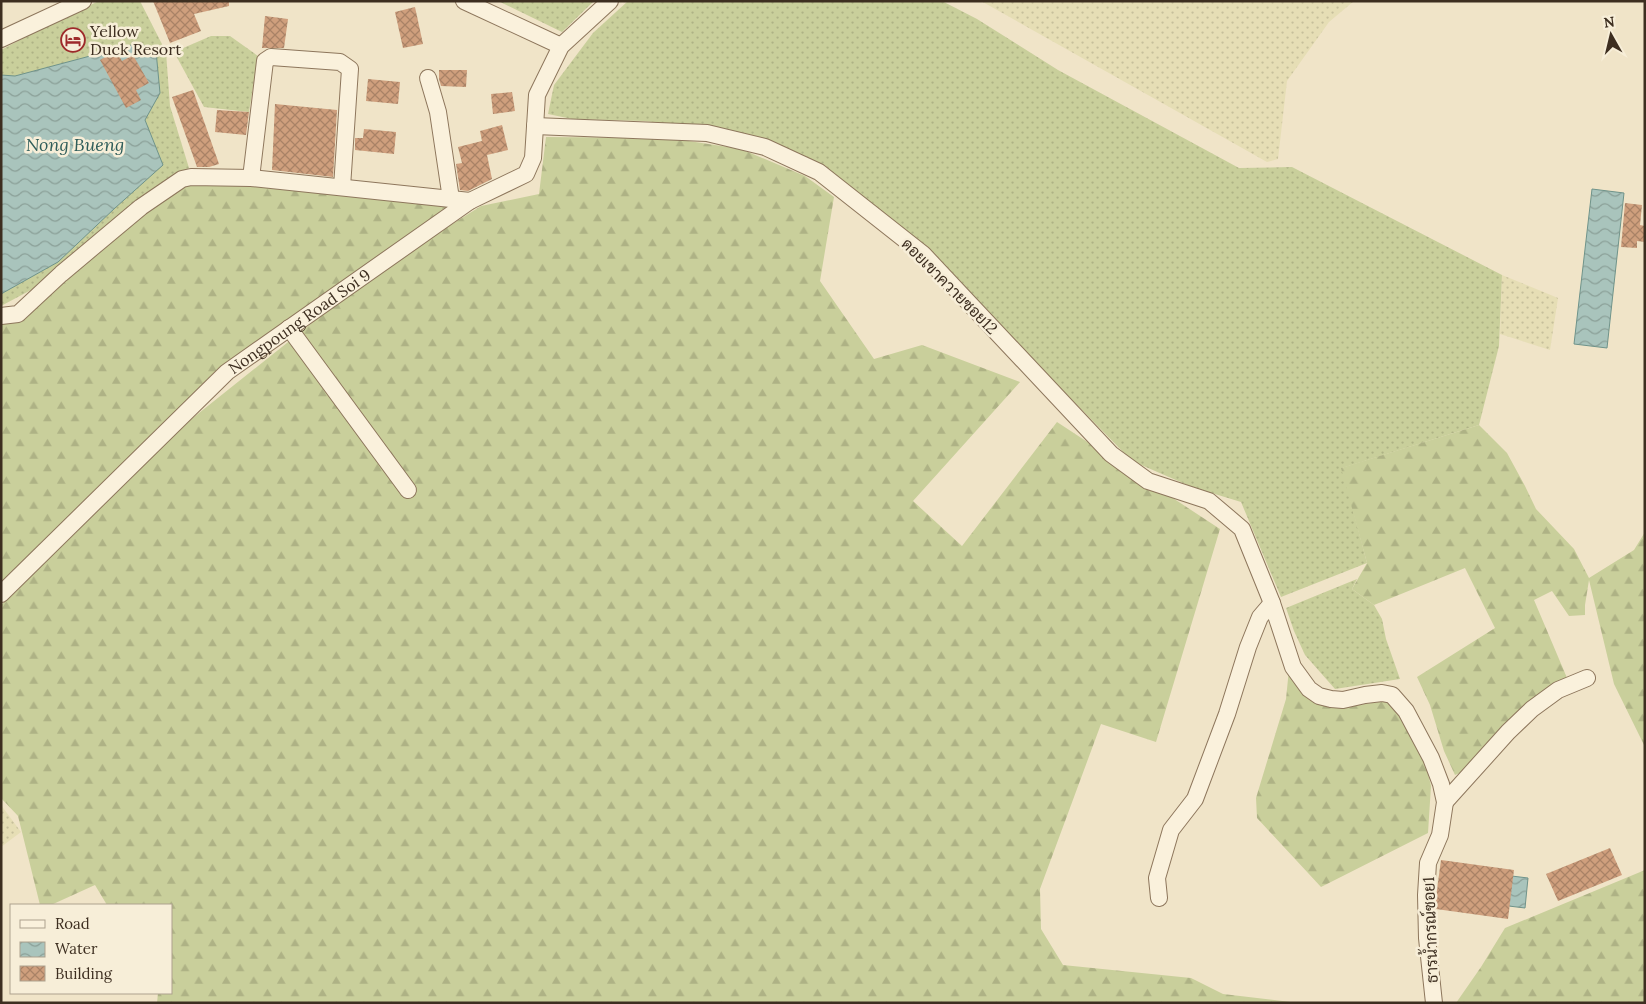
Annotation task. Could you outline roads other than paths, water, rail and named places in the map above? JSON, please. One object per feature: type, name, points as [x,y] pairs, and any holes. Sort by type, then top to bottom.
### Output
[{"type":"street","points":[[1,39],[83,1]]},
{"type":"street","points":[[464,1],[561,46],[610,1]]},
{"type":"street","name":"Nongpoung Road Soi 9","points":[[1,594],[226,372],[470,202],[526,174],[533,158],[537,95],[561,46]]},
{"type":"street","points":[[252,178],[265,61],[271,56],[340,62],[350,68],[342,187]]},
{"type":"street","points":[[428,78],[438,112],[451,199]]},
{"type":"street","name":"ดอยเขาควายซอย12","points":[[536,126],[707,133],[764,147],[818,172],[923,254],[1111,454],[1148,480],[1209,501],[1242,529],[1272,603]]},
{"type":"street","points":[[1,316],[18,314],[141,207],[182,180],[190,177],[252,178],[470,202]]},
{"type":"street","points":[[290,328],[408,490]]},
{"type":"street","points":[[1159,898],[1157,878],[1171,830],[1195,799],[1227,714],[1260,616],[1272,603]]},
{"type":"street","name":"ธารน้ำกรณ์ซอย1","points":[[1272,603],[1293,667],[1309,689],[1319,696],[1337,700],[1382,693],[1392,695],[1406,711],[1431,758],[1441,784],[1445,802],[1440,835],[1428,863],[1426,895],[1427,938],[1434,1003]]},
{"type":"street","points":[[1445,802],[1508,732],[1532,709],[1558,690],[1587,678]]},
{"type":"water","name":"Nong Bueng","points":[[139,43],[156,51],[160,93],[145,120],[163,165],[58,262],[1,294],[1,75],[15,76]]},
{"type":"water","points":[[1592,189],[1624,193],[1607,348],[1574,344]]},
{"type":"water","points":[[1446,868],[1528,878],[1525,908],[1443,898]]},
{"type":"place","name":"Yellow Duck Resort","points":[[73,40]]}]
